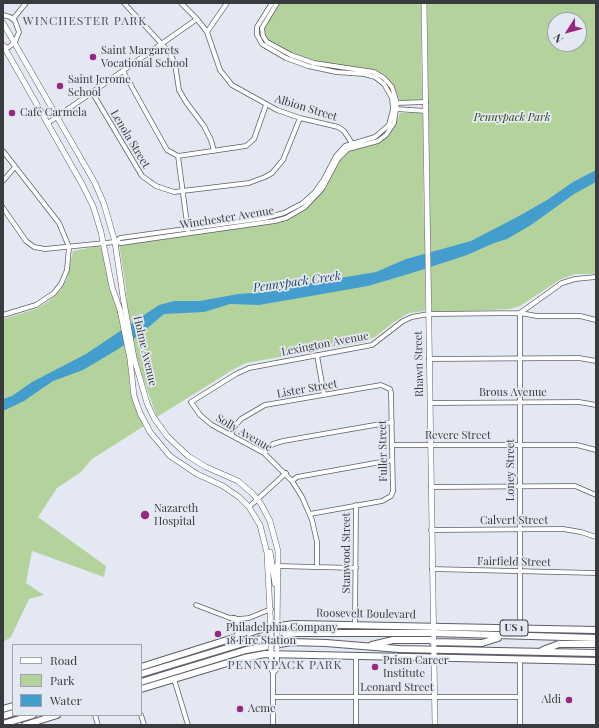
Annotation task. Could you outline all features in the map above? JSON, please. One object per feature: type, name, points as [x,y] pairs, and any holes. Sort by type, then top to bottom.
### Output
[{"type":"highway","points":[[234,619],[241,628],[236,638]]},
{"type":"highway","name":"Roosevelt Boulevard","points":[[142,667],[236,638],[302,623],[596,630]]},
{"type":"highway","points":[[495,628],[522,637]]},
{"type":"highway","name":"Roosevelt Boulevard","points":[[142,674],[247,642],[282,635],[317,632],[433,633],[522,637],[596,638]]},
{"type":"highway","points":[[365,646],[393,640],[482,644],[506,636]]},
{"type":"highway","name":"US 1","points":[[142,682],[241,651],[268,645],[303,642],[433,650],[596,653]]},
{"type":"highway","points":[[540,651],[559,644],[596,644]]},
{"type":"highway","points":[[142,689],[244,658],[274,651],[356,655],[596,661]]},
{"type":"highway","points":[[519,651],[546,660]]},
{"type":"highway","points":[[3,724],[30,716]]},
{"type":"highway","points":[[23,725],[37,716]]},
{"type":"highway","points":[[23,725],[54,716]]},
{"type":"main road","name":"Rhawn Street","points":[[424,3],[435,725]]},
{"type":"main road","name":"Holme Avenue","points":[[3,22],[92,177],[106,209],[115,242],[124,316],[132,358],[147,403],[157,423],[167,436],[188,456],[206,467],[238,481],[258,499],[265,510],[274,532],[278,551],[273,566],[271,609],[274,629]]},
{"type":"main road","name":"Holme Avenue","points":[[4,47],[48,123],[93,206],[112,287],[124,316]]},
{"type":"main road","points":[[82,184],[92,177]]},
{"type":"main road","name":"Holme Avenue","points":[[132,358],[134,396],[140,413],[150,432],[162,448],[187,468],[232,492],[249,507],[258,521],[266,541],[273,566],[277,594],[274,651]]},
{"type":"street","points":[[13,19],[26,3]]},
{"type":"street","points":[[124,3],[163,43],[173,59],[179,90],[204,126],[211,140],[214,151]]},
{"type":"street","name":"Albion Street","points":[[182,3],[197,19],[206,32],[220,70],[225,78],[240,92],[266,105],[300,118],[338,127],[344,131],[352,145]]},
{"type":"street","points":[[206,32],[227,3]]},
{"type":"street","points":[[265,43],[257,35],[257,27],[272,3]]},
{"type":"street","points":[[265,43],[262,25],[277,3]]},
{"type":"street","points":[[3,15],[13,19],[19,32],[15,42],[4,47]]},
{"type":"street","points":[[48,123],[197,19]]},
{"type":"street","name":"Winchester Avenue","points":[[3,208],[22,238],[30,244],[45,249],[103,244],[115,242],[120,238],[188,231],[255,221],[284,213],[303,203],[317,192],[336,156],[345,146],[352,145],[379,135],[389,125],[395,109],[392,86],[379,75],[368,70],[336,70],[302,59],[265,43]]},
{"type":"street","points":[[122,71],[168,150],[178,156],[246,146],[252,142],[266,105]]},
{"type":"street","name":"Lenola Street","points":[[92,92],[142,176],[156,186],[165,190],[183,192],[249,183],[272,173],[288,152],[300,118]]},
{"type":"street","points":[[395,103],[426,102]]},
{"type":"street","points":[[395,109],[426,111]]},
{"type":"street","points":[[3,151],[59,223],[69,247],[67,270],[61,284],[54,293],[36,305],[3,315]]},
{"type":"street","points":[[178,156],[188,231]]},
{"type":"street","points":[[3,181],[15,167]]},
{"type":"street","points":[[520,313],[562,283],[575,279],[596,277]]},
{"type":"street","name":"Lexington Avenue","points":[[191,402],[236,374],[250,368],[372,345],[403,320],[412,317],[429,314],[520,313],[537,316],[580,316],[596,320]]},
{"type":"street","name":"Loney Street","points":[[520,313],[520,628]]},
{"type":"street","points":[[317,355],[324,395]]},
{"type":"street","points":[[429,359],[580,358],[596,361]]},
{"type":"street","name":"Lister Street","points":[[231,435],[235,426],[241,419],[258,408],[381,385],[390,389],[392,397]]},
{"type":"street","name":"Fuller Street","points":[[356,505],[384,501],[389,498],[393,491],[392,397]]},
{"type":"street","name":"Solly Avenue","points":[[191,402],[206,420],[264,453],[286,473],[310,514],[317,542],[317,567]]},
{"type":"street","name":"Brous Avenue","points":[[430,403],[579,402],[596,406]]},
{"type":"street","points":[[264,453],[273,444],[283,441],[392,422]]},
{"type":"street","name":"Revere Street","points":[[392,445],[578,445],[596,450]]},
{"type":"street","points":[[292,481],[297,477],[392,460]]},
{"type":"street","points":[[249,507],[286,473]]},
{"type":"street","points":[[431,487],[576,486],[596,495]]},
{"type":"street","points":[[310,514],[356,505]]},
{"type":"street","name":"Stanwood Street","points":[[355,624],[356,505]]},
{"type":"street","name":"Calvert Street","points":[[431,530],[569,530],[588,533],[596,537]]},
{"type":"street","points":[[273,566],[356,568]]},
{"type":"street","name":"Fairfield Street","points":[[432,569],[596,573]]},
{"type":"street","points":[[196,605],[234,619],[249,618],[271,609]]},
{"type":"street","points":[[273,725],[273,673],[271,669],[274,651]]},
{"type":"street","points":[[356,655],[356,725]]},
{"type":"street","points":[[520,659],[520,725]]},
{"type":"street","points":[[174,679],[188,725]]},
{"type":"street","name":"Leonard Street","points":[[273,697],[520,697]]},
{"type":"green space","points":[[279,3],[421,3],[422,99],[400,101],[395,89],[378,72],[366,68],[320,64],[295,55],[272,44],[264,37],[263,28]]},
{"type":"green space","name":"Pennypack Park","points":[[427,3],[596,3],[596,274],[576,274],[561,279],[520,306],[509,309],[468,311],[432,311],[430,277],[425,278],[425,311],[409,313],[394,322],[375,337],[364,342],[246,363],[157,417],[137,361],[128,361],[130,389],[136,409],[144,426],[92,459],[81,472],[57,488],[38,517],[106,566],[104,577],[32,551],[26,583],[44,595],[29,599],[11,637],[3,642],[3,319],[36,309],[49,301],[60,291],[67,279],[73,251],[99,246],[102,249],[110,290],[117,308],[127,310],[126,288],[119,244],[280,221],[313,202],[326,187],[338,161],[349,151],[387,136],[395,125],[400,113],[421,113],[423,115],[424,230],[430,230]]},
{"type":"water","points":[[596,170],[596,182],[574,194],[531,225],[507,239],[467,255],[368,286],[259,305],[230,304],[204,312],[164,314],[138,336],[115,351],[83,370],[53,381],[24,401],[3,411],[3,399],[12,396],[32,382],[86,354],[159,305],[174,301],[200,301],[238,294],[268,292],[293,286],[376,272],[406,259],[471,241],[519,216],[547,200],[573,182]]},
{"type":"place","name":"Saint Margarets Vocational School","points":[[93,57]]},
{"type":"place","name":"Saint Jerome School","points":[[60,86]]},
{"type":"place","name":"Café Carmela","points":[[12,113]]},
{"type":"place","name":"Nazareth Hospital","points":[[145,515]]},
{"type":"place","name":"Philadelphia Company 18 Fire Station","points":[[218,634]]},
{"type":"place","name":"Prism Career Institute","points":[[375,667]]},
{"type":"place","name":"Aldi","points":[[569,700]]},
{"type":"place","name":"Acme","points":[[240,709]]},
{"type":"district","name":"WINCHESTER PARK","points":[[85,21]]},
{"type":"district","name":"PENNYPACK PARK","points":[[285,665]]},
{"type":"water label","name":"Pennypack Creek","points":[[297,282]]}]
